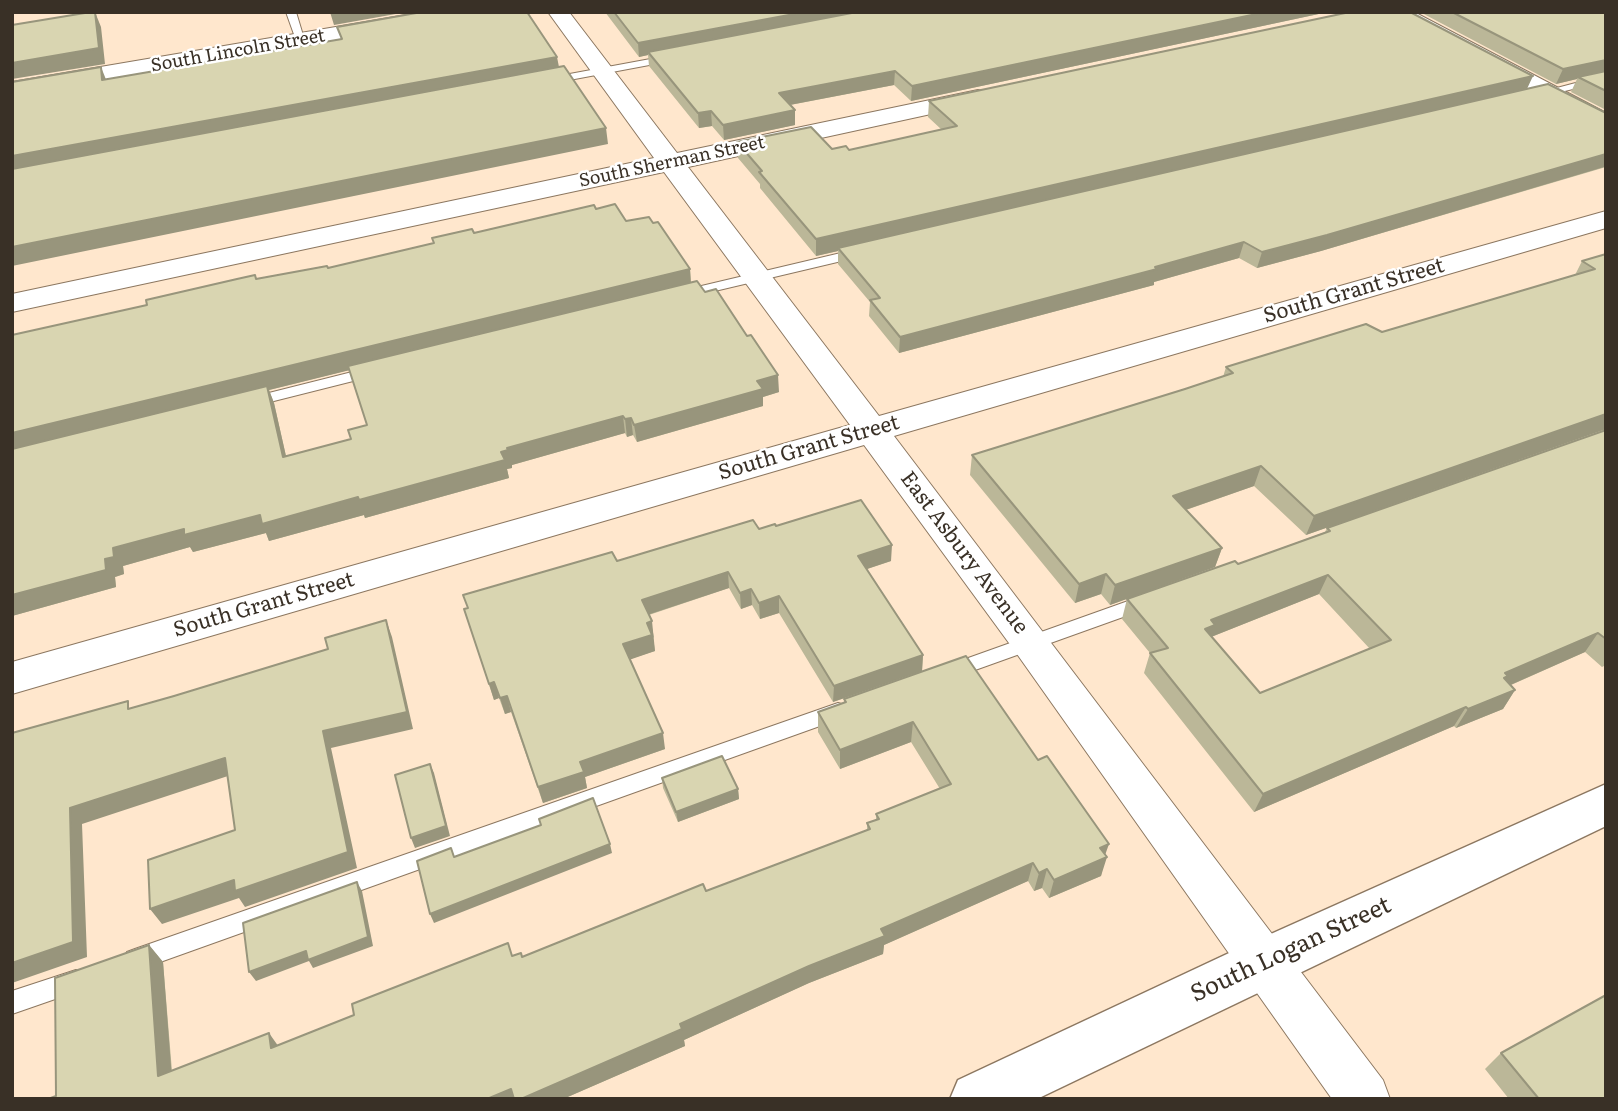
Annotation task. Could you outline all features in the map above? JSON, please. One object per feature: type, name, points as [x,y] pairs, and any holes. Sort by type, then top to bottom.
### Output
[{"type":"main road","name":"South Logan Street","points":[[977,1099],[1262,962],[1606,804]]},
{"type":"street","name":"South Lincoln Street","points":[[12,89],[463,12]]},
{"type":"street","name":"East Asbury Avenue","points":[[558,12],[1031,643],[1364,1099]]},
{"type":"street","points":[[1398,12],[1606,123]]},
{"type":"street","name":"South Sherman Street","points":[[12,303],[1003,91]]},
{"type":"street","name":"South Grant Street","points":[[12,678],[1606,219]]},
{"type":"lane","points":[[291,12],[301,40]]},
{"type":"lane","points":[[532,84],[687,55]]},
{"type":"lane","points":[[1523,98],[1606,78]]},
{"type":"lane","points":[[666,299],[875,249]]},
{"type":"lane","points":[[239,405],[386,368]]},
{"type":"lane","points":[[929,679],[1167,594]]},
{"type":"lane","points":[[117,966],[863,702]]},
{"type":"lane","points":[[12,1003],[91,975]]},
{"type":"building","points":[[95,12],[99,48],[12,63],[12,25]]},
{"type":"building","points":[[422,12],[527,12],[557,57],[12,156],[12,82],[101,67],[102,80],[342,39],[337,27]]},
{"type":"building","points":[[614,12],[805,12],[638,43]]},
{"type":"building","points":[[857,12],[1266,12],[912,86],[895,71],[779,93],[795,110],[723,125],[711,111],[698,113],[648,52]]},
{"type":"building","points":[[1350,12],[1410,12],[1533,76],[816,239],[737,142],[811,127],[832,149],[846,146],[849,150],[957,126],[929,101]]},
{"type":"building","points":[[1452,12],[1606,12],[1606,60],[1563,69]]},
{"type":"building","points":[[564,66],[606,128],[12,247],[12,169]]},
{"type":"building","points":[[1606,71],[1606,91],[1578,77]]},
{"type":"building","points":[[1548,84],[1606,113],[1606,154],[1262,252],[1244,242],[1155,267],[1157,269],[900,337],[870,300],[880,298],[838,248]]},
{"type":"building","points":[[615,204],[626,221],[649,217],[653,223],[658,222],[690,269],[12,433],[12,335],[147,305],[146,300],[255,275],[256,279],[327,266],[328,268],[434,243],[432,238],[472,229],[474,233],[594,205],[596,209]]},
{"type":"building","points":[[1606,254],[1606,414],[1314,516],[1261,466],[1173,496],[1222,548],[1115,585],[1106,574],[1079,584],[972,455],[1185,389],[1233,373],[1226,367],[1366,324],[1382,332],[1595,269],[1582,261]]},
{"type":"building","points":[[697,281],[705,292],[716,289],[747,336],[751,335],[778,375],[757,381],[763,389],[634,425],[631,418],[625,419],[623,416],[507,448],[508,450],[501,452],[505,460],[262,524],[260,515],[184,535],[184,529],[113,548],[114,557],[105,559],[106,570],[12,595],[12,449],[267,386],[283,457],[351,439],[348,430],[367,425],[348,366]]},
{"type":"building","points":[[1606,430],[1606,639],[1598,633],[1505,673],[1508,676],[1504,678],[1515,690],[1468,709],[1466,707],[1263,794],[1150,653],[1168,648],[1127,599],[1330,531],[1327,528]],"holes":[[[1328,575],[1391,640],[1260,693],[1205,629],[1215,625],[1211,620]]]},
{"type":"building","points":[[861,500],[892,545],[858,556],[923,655],[834,686],[779,596],[759,603],[751,589],[740,593],[728,572],[642,600],[652,621],[647,623],[652,635],[623,644],[663,733],[580,762],[584,772],[538,787],[507,696],[500,698],[494,682],[489,684],[464,609],[468,608],[463,595],[612,552],[617,561],[753,520],[759,529],[775,524],[776,526]]},
{"type":"building","points":[[386,620],[407,712],[323,731],[348,852],[235,891],[234,880],[150,909],[148,860],[235,830],[225,758],[70,808],[73,942],[12,963],[12,733],[128,701],[128,709],[174,696],[328,649],[325,638]]},
{"type":"building","points":[[966,656],[1038,760],[1047,756],[1109,844],[1100,848],[1107,857],[1054,880],[1047,869],[1039,873],[1033,863],[881,929],[885,936],[809,966],[680,1024],[682,1029],[521,1099],[514,1099],[511,1089],[487,1099],[48,1099],[56,1096],[55,978],[149,945],[158,1076],[269,1033],[271,1048],[354,1015],[352,1004],[508,943],[512,956],[521,953],[522,957],[703,884],[706,891],[870,829],[867,823],[879,819],[876,814],[951,784],[913,722],[840,750],[818,712],[846,702],[844,699]]},
{"type":"building","points":[[722,756],[738,789],[676,812],[662,778]]},
{"type":"building","points":[[430,764],[446,826],[411,838],[395,775]]},
{"type":"building","points":[[593,798],[610,844],[430,914],[417,861],[451,848],[454,857],[541,825],[539,819]]},
{"type":"building","points":[[357,882],[368,937],[308,960],[306,951],[249,972],[243,923]]},
{"type":"building","points":[[1606,995],[1606,1099],[1539,1099],[1501,1053]]}]
